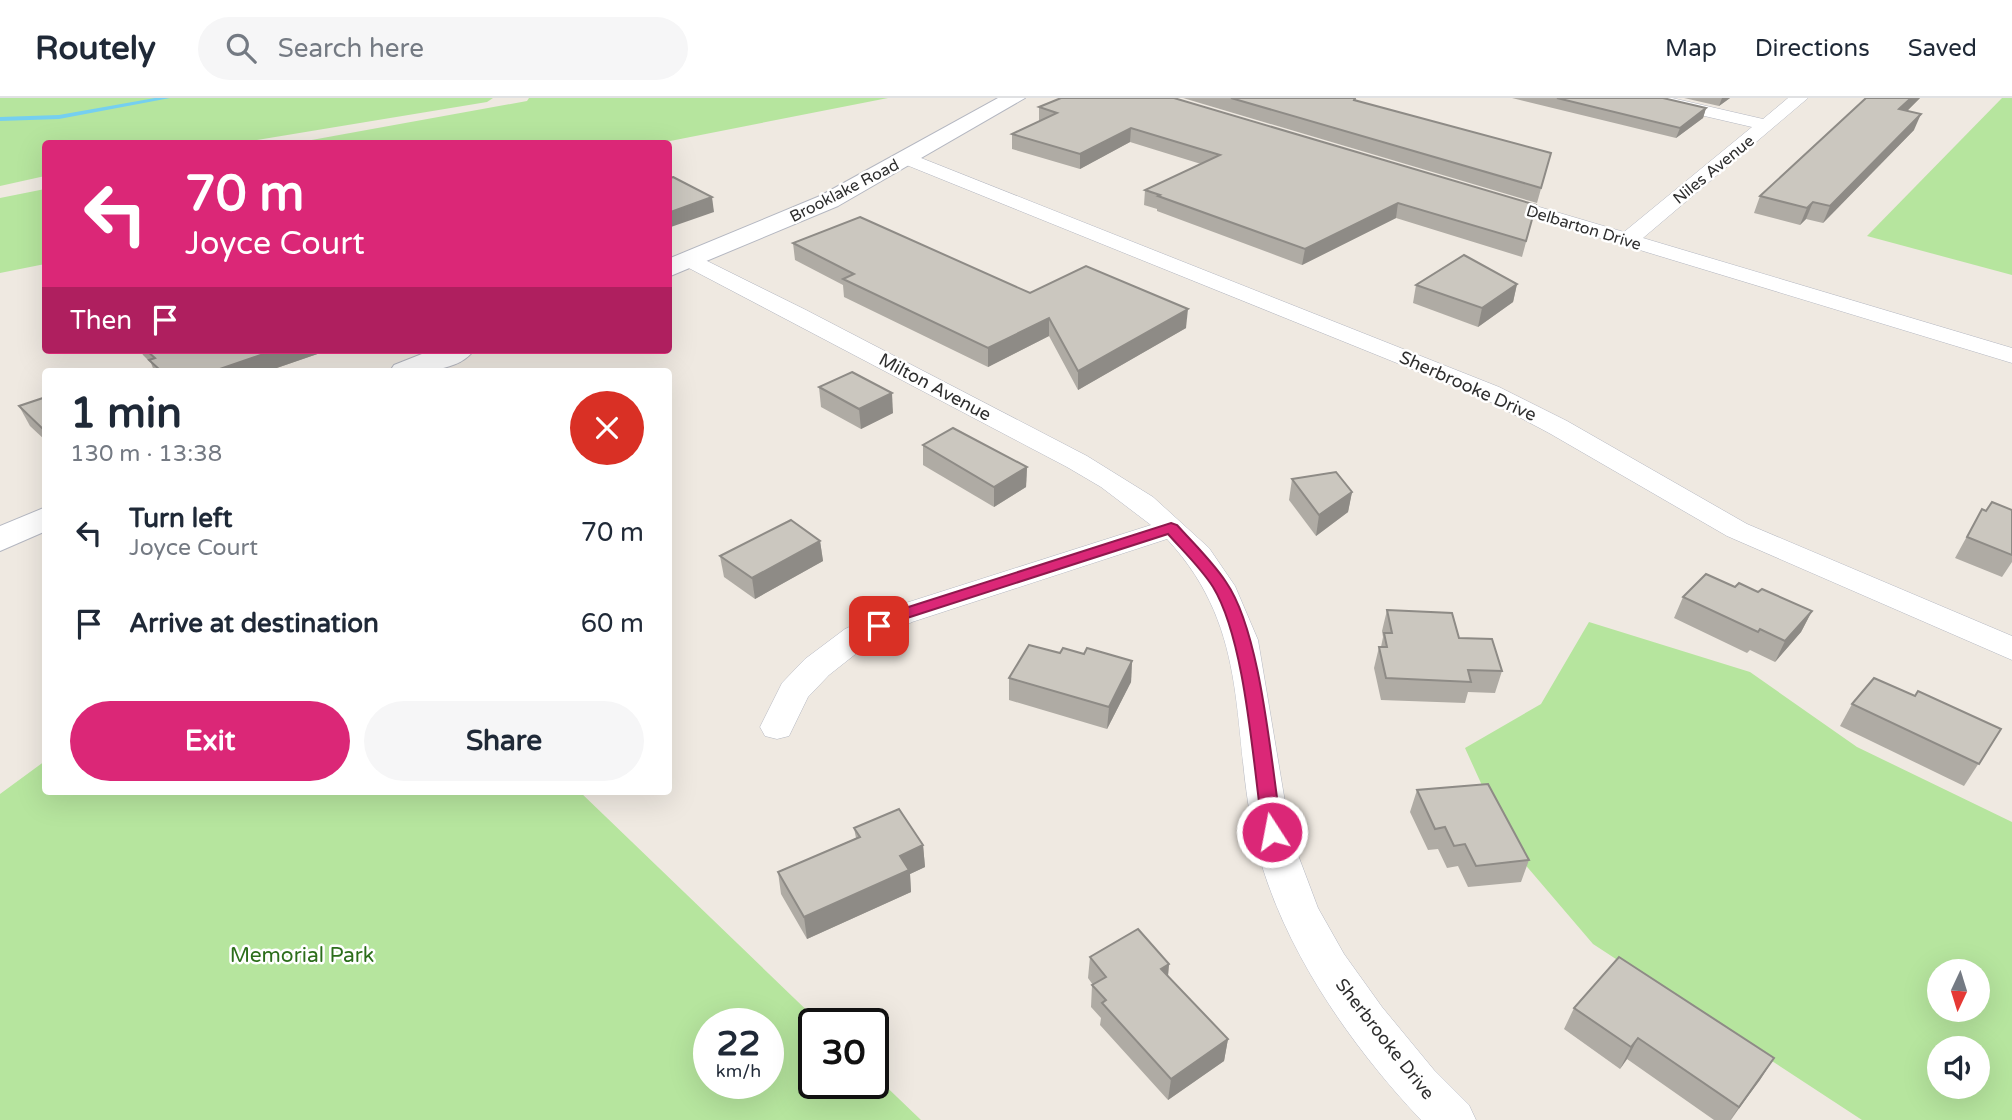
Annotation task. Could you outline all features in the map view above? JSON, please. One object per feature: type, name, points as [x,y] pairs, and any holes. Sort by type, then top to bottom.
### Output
[{"type":"street","name":"Brooklake Road","points":[[680,264],[799,215],[1014,98]]},
{"type":"street","points":[[1650,98],[1766,125]]},
{"type":"street","name":"Niles Avenue","points":[[1627,240],[1799,98]]},
{"type":"street","name":"Sherbrooke Drive","points":[[906,158],[1490,392],[1558,427],[1737,530],[2012,649]]},
{"type":"street","name":"Delbarton Drive","points":[[1470,193],[2012,356]]},
{"type":"street","name":"Milton Avenue","points":[[680,264],[890,362],[1121,488],[1171,528]]},
{"type":"street","points":[[413,368],[450,354]]},
{"type":"street","points":[[0,540],[42,519]]},
{"type":"street","name":"Sherbrooke Drive","points":[[1171,528],[1219,584],[1236,618],[1247,669],[1268,814],[1282,869],[1304,924],[1349,999],[1412,1078],[1453,1120]]},
{"type":"street","points":[[777,727],[794,691],[817,667],[867,632],[901,615],[1171,528]]},
{"type":"green space","points":[[0,98],[493,98],[487,102],[257,140],[42,140],[42,177],[0,186]]},
{"type":"green space","points":[[529,98],[888,98],[672,141],[312,140],[527,101]]},
{"type":"green space","points":[[2002,98],[2012,98],[2012,275],[1867,236]]},
{"type":"green space","points":[[42,190],[42,265],[0,273],[0,198]]},
{"type":"green space","points":[[1589,622],[1750,672],[1857,747],[2012,822],[2012,1120],[1862,1120],[1593,944],[1510,847],[1465,748],[1541,704]]},
{"type":"green space","name":"Memorial Park","points":[[42,763],[42,795],[583,795],[804,1008],[798,1008],[798,1099],[889,1099],[889,1089],[921,1120],[0,1120],[0,794]]},
{"type":"building","points":[[1061,98],[1174,98],[1536,205],[1526,241],[1398,203],[1305,249],[1145,190],[1220,155],[1131,128],[1080,154],[1012,134],[1057,113],[1039,107]]},
{"type":"building","points":[[1231,98],[1355,98],[1354,100],[1551,153],[1541,188]]},
{"type":"building","points":[[1557,98],[1663,98],[1706,108],[1680,128]]},
{"type":"building","points":[[1866,98],[1911,98],[1899,109],[1921,114],[1830,206],[1813,202],[1807,208],[1760,196]]},
{"type":"building","points":[[673,177],[712,197],[672,212]]},
{"type":"building","points":[[860,217],[1030,293],[1086,266],[1188,309],[1078,371],[1049,318],[988,348],[843,279],[854,274],[793,243]]},
{"type":"building","points":[[1464,255],[1517,284],[1482,308],[1416,285]]},
{"type":"building","points":[[150,354],[263,354],[223,368],[158,368],[149,360],[155,358]]},
{"type":"building","points":[[852,372],[892,393],[859,409],[819,387]]},
{"type":"building","points":[[42,398],[42,428],[19,406]]},
{"type":"building","points":[[953,428],[1027,467],[994,487],[923,445]]},
{"type":"building","points":[[1336,472],[1352,492],[1319,515],[1292,479]]},
{"type":"building","points":[[1992,502],[2012,510],[2012,555],[1967,537],[1982,509],[1986,511]]},
{"type":"building","points":[[791,520],[820,541],[752,578],[720,556]]},
{"type":"building","points":[[1706,574],[1735,587],[1739,583],[1758,592],[1762,589],[1812,611],[1785,641],[1760,629],[1758,632],[1683,597]]},
{"type":"building","points":[[1387,610],[1452,613],[1459,638],[1492,639],[1502,671],[1468,670],[1471,682],[1386,678],[1379,647],[1387,647],[1384,633],[1392,633]]},
{"type":"building","points":[[1029,645],[1060,653],[1063,648],[1084,654],[1087,648],[1132,661],[1109,707],[1009,678]]},
{"type":"building","points":[[1874,678],[1915,696],[1918,691],[2001,729],[1979,764],[1852,704]]},
{"type":"building","points":[[1488,784],[1529,860],[1476,866],[1465,844],[1454,846],[1445,827],[1435,829],[1417,790]]},
{"type":"building","points":[[899,809],[923,845],[900,856],[909,870],[804,917],[778,872],[860,837],[854,828]]},
{"type":"building","points":[[1138,929],[1169,964],[1161,969],[1228,1039],[1171,1079],[1102,1003],[1106,1000],[1092,985],[1106,977],[1090,957]]},
{"type":"building","points":[[1619,957],[1774,1058],[1739,1107],[1638,1038],[1631,1047],[1574,1008]]},
{"type":"waterway","points":[[0,119],[59,117],[167,98]]},
{"type":"route","points":[[879,626],[901,615],[1171,528],[1219,584],[1236,618],[1247,669],[1272,832]]}]
